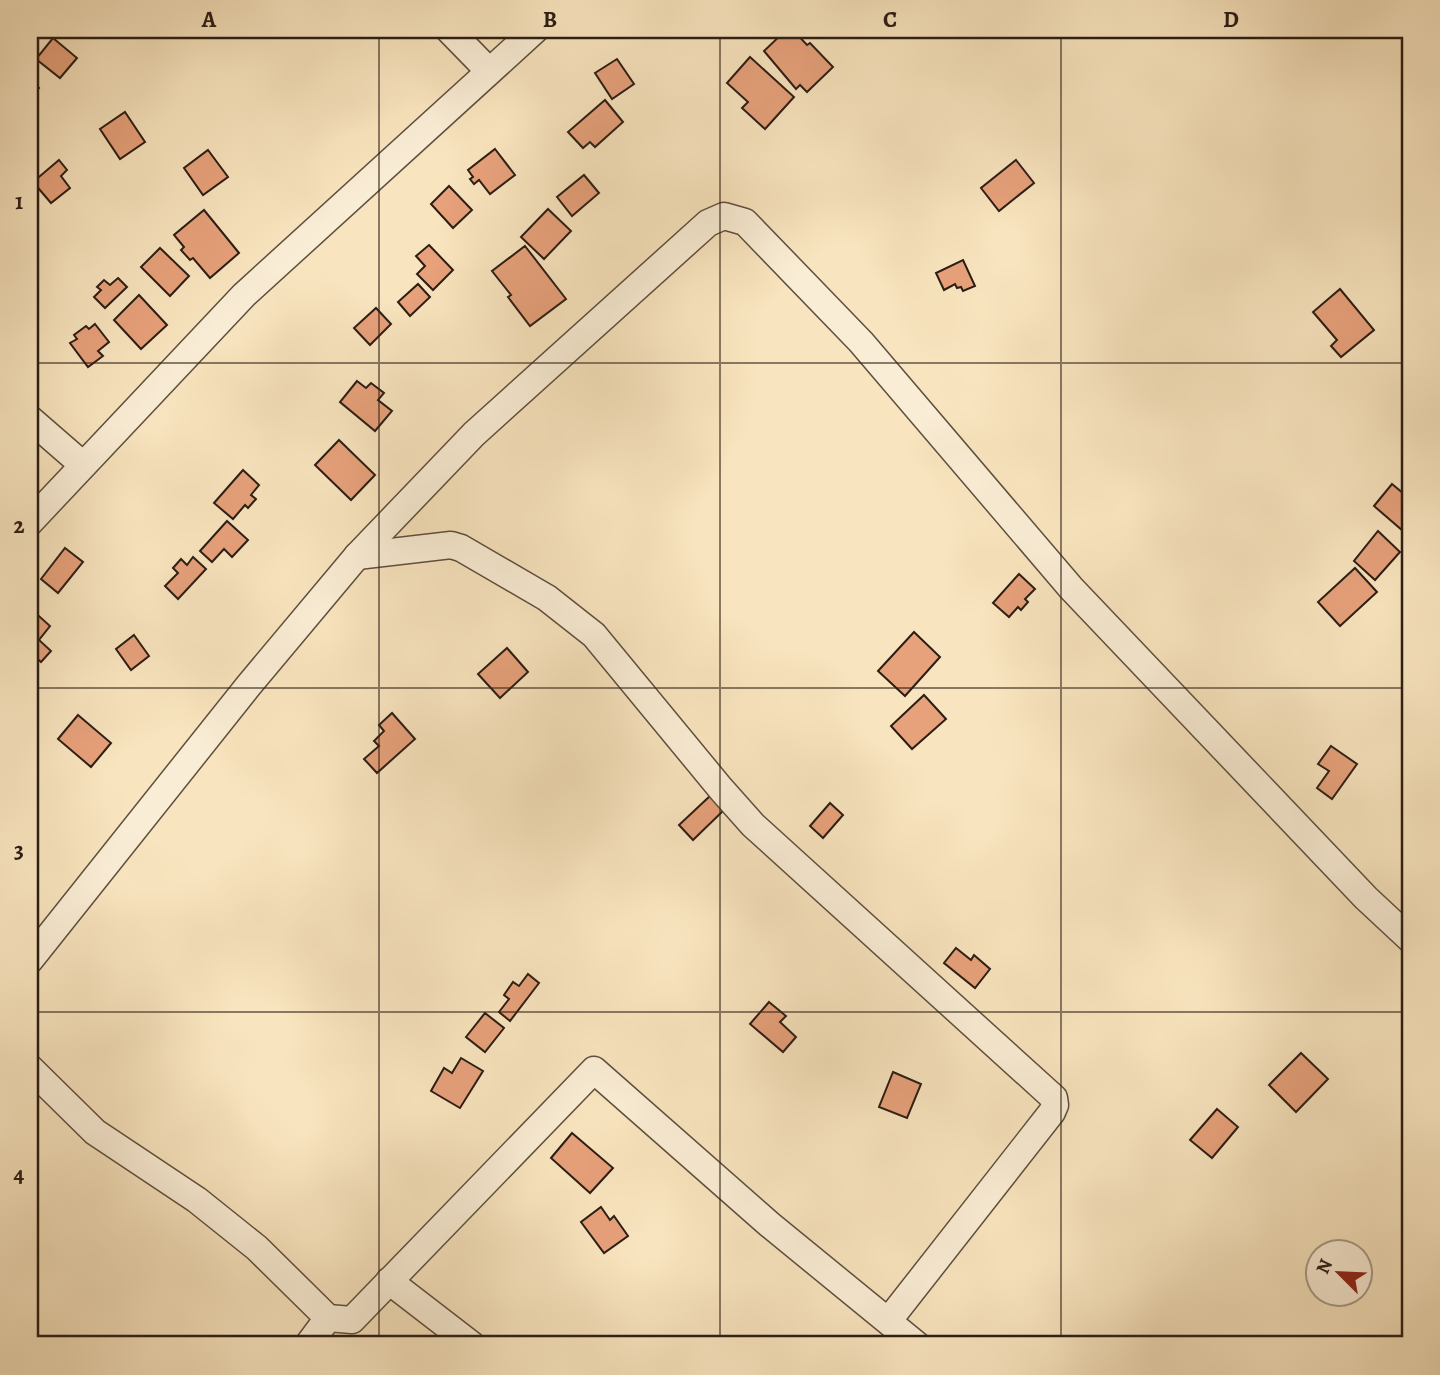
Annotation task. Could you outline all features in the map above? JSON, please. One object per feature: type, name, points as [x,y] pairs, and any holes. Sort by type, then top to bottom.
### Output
[{"type":"street","points":[[449,30],[489,71]]},
{"type":"street","points":[[30,522],[244,295],[535,30]]},
{"type":"street","points":[[30,960],[249,685],[358,556],[474,434],[708,223],[723,216],[745,222],[861,342],[1071,588],[1366,898],[1410,939]]},
{"type":"street","points":[[30,419],[83,465]]},
{"type":"street","points":[[358,556],[452,544],[547,598],[565,612],[594,635],[753,825],[1054,1098],[1052,1112],[889,1320]]},
{"type":"street","points":[[30,1068],[94,1132],[197,1200],[257,1248],[328,1318],[352,1320],[594,1070],[769,1224],[918,1345]]},
{"type":"street","points":[[390,1281],[471,1345]]},
{"type":"street","points":[[308,1345],[328,1318]]},
{"type":"building","points":[[786,30],[793,30],[807,45],[810,43],[833,67],[807,92],[800,85],[796,89],[764,51]]},
{"type":"building","points":[[53,38],[77,58],[60,78],[36,59]]},
{"type":"building","points":[[750,57],[794,97],[765,129],[742,108],[748,102],[727,83]]},
{"type":"building","points":[[617,59],[634,84],[612,99],[595,73]]},
{"type":"building","points":[[30,79],[39,88],[30,97]]},
{"type":"building","points":[[605,100],[623,122],[595,147],[590,142],[583,148],[568,132]]},
{"type":"building","points":[[125,112],[145,142],[120,159],[100,129]]},
{"type":"building","points":[[495,149],[515,175],[490,194],[479,180],[474,184],[468,170]]},
{"type":"building","points":[[208,150],[228,177],[203,195],[184,168]]},
{"type":"building","points":[[59,160],[67,170],[61,176],[70,188],[51,203],[33,182]]},
{"type":"building","points":[[1016,160],[1034,183],[999,211],[981,188]]},
{"type":"building","points":[[584,175],[599,193],[572,216],[557,197]]},
{"type":"building","points":[[449,186],[472,210],[453,228],[431,204]]},
{"type":"building","points":[[548,209],[571,231],[544,259],[521,237]]},
{"type":"building","points":[[204,210],[239,253],[210,278],[193,258],[190,260],[181,250],[184,247],[174,235]]},
{"type":"building","points":[[429,245],[453,270],[433,290],[417,274],[425,266],[416,256]]},
{"type":"building","points":[[525,246],[566,299],[530,326],[492,271]]},
{"type":"building","points":[[160,248],[189,276],[170,296],[141,267]]},
{"type":"building","points":[[963,260],[975,286],[963,291],[955,284],[944,290],[936,273]]},
{"type":"building","points":[[118,278],[127,287],[105,308],[94,297],[101,290],[97,287],[104,280],[110,285]]},
{"type":"building","points":[[418,284],[430,297],[410,316],[398,302]]},
{"type":"building","points":[[1340,289],[1374,330],[1341,357],[1331,346],[1337,340],[1313,312]]},
{"type":"building","points":[[139,295],[167,325],[141,349],[114,320]]},
{"type":"building","points":[[376,308],[391,324],[370,345],[354,328]]},
{"type":"building","points":[[95,324],[109,342],[98,351],[103,356],[88,367],[70,343],[77,339],[74,335],[86,326],[89,329]]},
{"type":"building","points":[[357,381],[366,388],[371,383],[384,393],[378,400],[392,411],[375,431],[340,402]]},
{"type":"building","points":[[339,440],[375,475],[351,500],[315,465]]},
{"type":"building","points":[[243,470],[259,485],[251,495],[256,499],[248,508],[245,505],[233,519],[214,503]]},
{"type":"building","points":[[1392,484],[1410,499],[1410,537],[1374,506]]},
{"type":"building","points":[[227,521],[248,540],[232,557],[224,549],[212,562],[200,551]]},
{"type":"building","points":[[1378,531],[1400,552],[1375,580],[1354,561]]},
{"type":"building","points":[[65,548],[83,562],[58,593],[41,579]]},
{"type":"building","points":[[193,557],[206,569],[178,599],[165,586],[178,573],[173,568],[181,559],[187,565]]},
{"type":"building","points":[[1355,568],[1377,592],[1340,626],[1318,602]]},
{"type":"building","points":[[1019,574],[1035,589],[1025,599],[1028,602],[1021,610],[1018,607],[1009,617],[993,603]]},
{"type":"building","points":[[30,608],[50,626],[39,640],[51,651],[41,662],[30,652]]},
{"type":"building","points":[[914,632],[940,657],[905,696],[878,671]]},
{"type":"building","points":[[134,635],[149,656],[131,670],[116,649]]},
{"type":"building","points":[[507,648],[528,672],[500,698],[478,674]]},
{"type":"building","points":[[924,695],[946,719],[912,749],[891,726]]},
{"type":"building","points":[[392,713],[415,739],[377,773],[364,759],[379,746],[374,741],[384,731],[379,725]]},
{"type":"building","points":[[78,715],[111,743],[91,767],[58,739]]},
{"type":"building","points":[[1331,746],[1357,764],[1332,799],[1317,788],[1329,771],[1318,764]]},
{"type":"building","points":[[710,796],[724,810],[693,840],[679,825]]},
{"type":"building","points":[[830,803],[843,815],[823,838],[810,826]]},
{"type":"building","points":[[956,948],[971,960],[974,955],[990,969],[975,988],[944,963]]},
{"type":"building","points":[[528,974],[539,983],[510,1021],[499,1012],[509,999],[504,995],[513,982],[519,986]]},
{"type":"building","points":[[769,1002],[786,1016],[780,1022],[796,1037],[783,1052],[750,1024]]},
{"type":"building","points":[[485,1013],[504,1028],[485,1052],[466,1037]]},
{"type":"building","points":[[1301,1053],[1328,1079],[1296,1112],[1269,1085]]},
{"type":"building","points":[[461,1058],[483,1071],[460,1108],[431,1091],[444,1068],[452,1073]]},
{"type":"building","points":[[893,1072],[921,1084],[907,1118],[879,1107]]},
{"type":"building","points":[[1217,1109],[1238,1127],[1212,1158],[1190,1140]]},
{"type":"building","points":[[572,1133],[613,1168],[590,1193],[551,1158]]},
{"type":"building","points":[[601,1207],[610,1220],[614,1216],[628,1236],[604,1253],[581,1222]]}]
